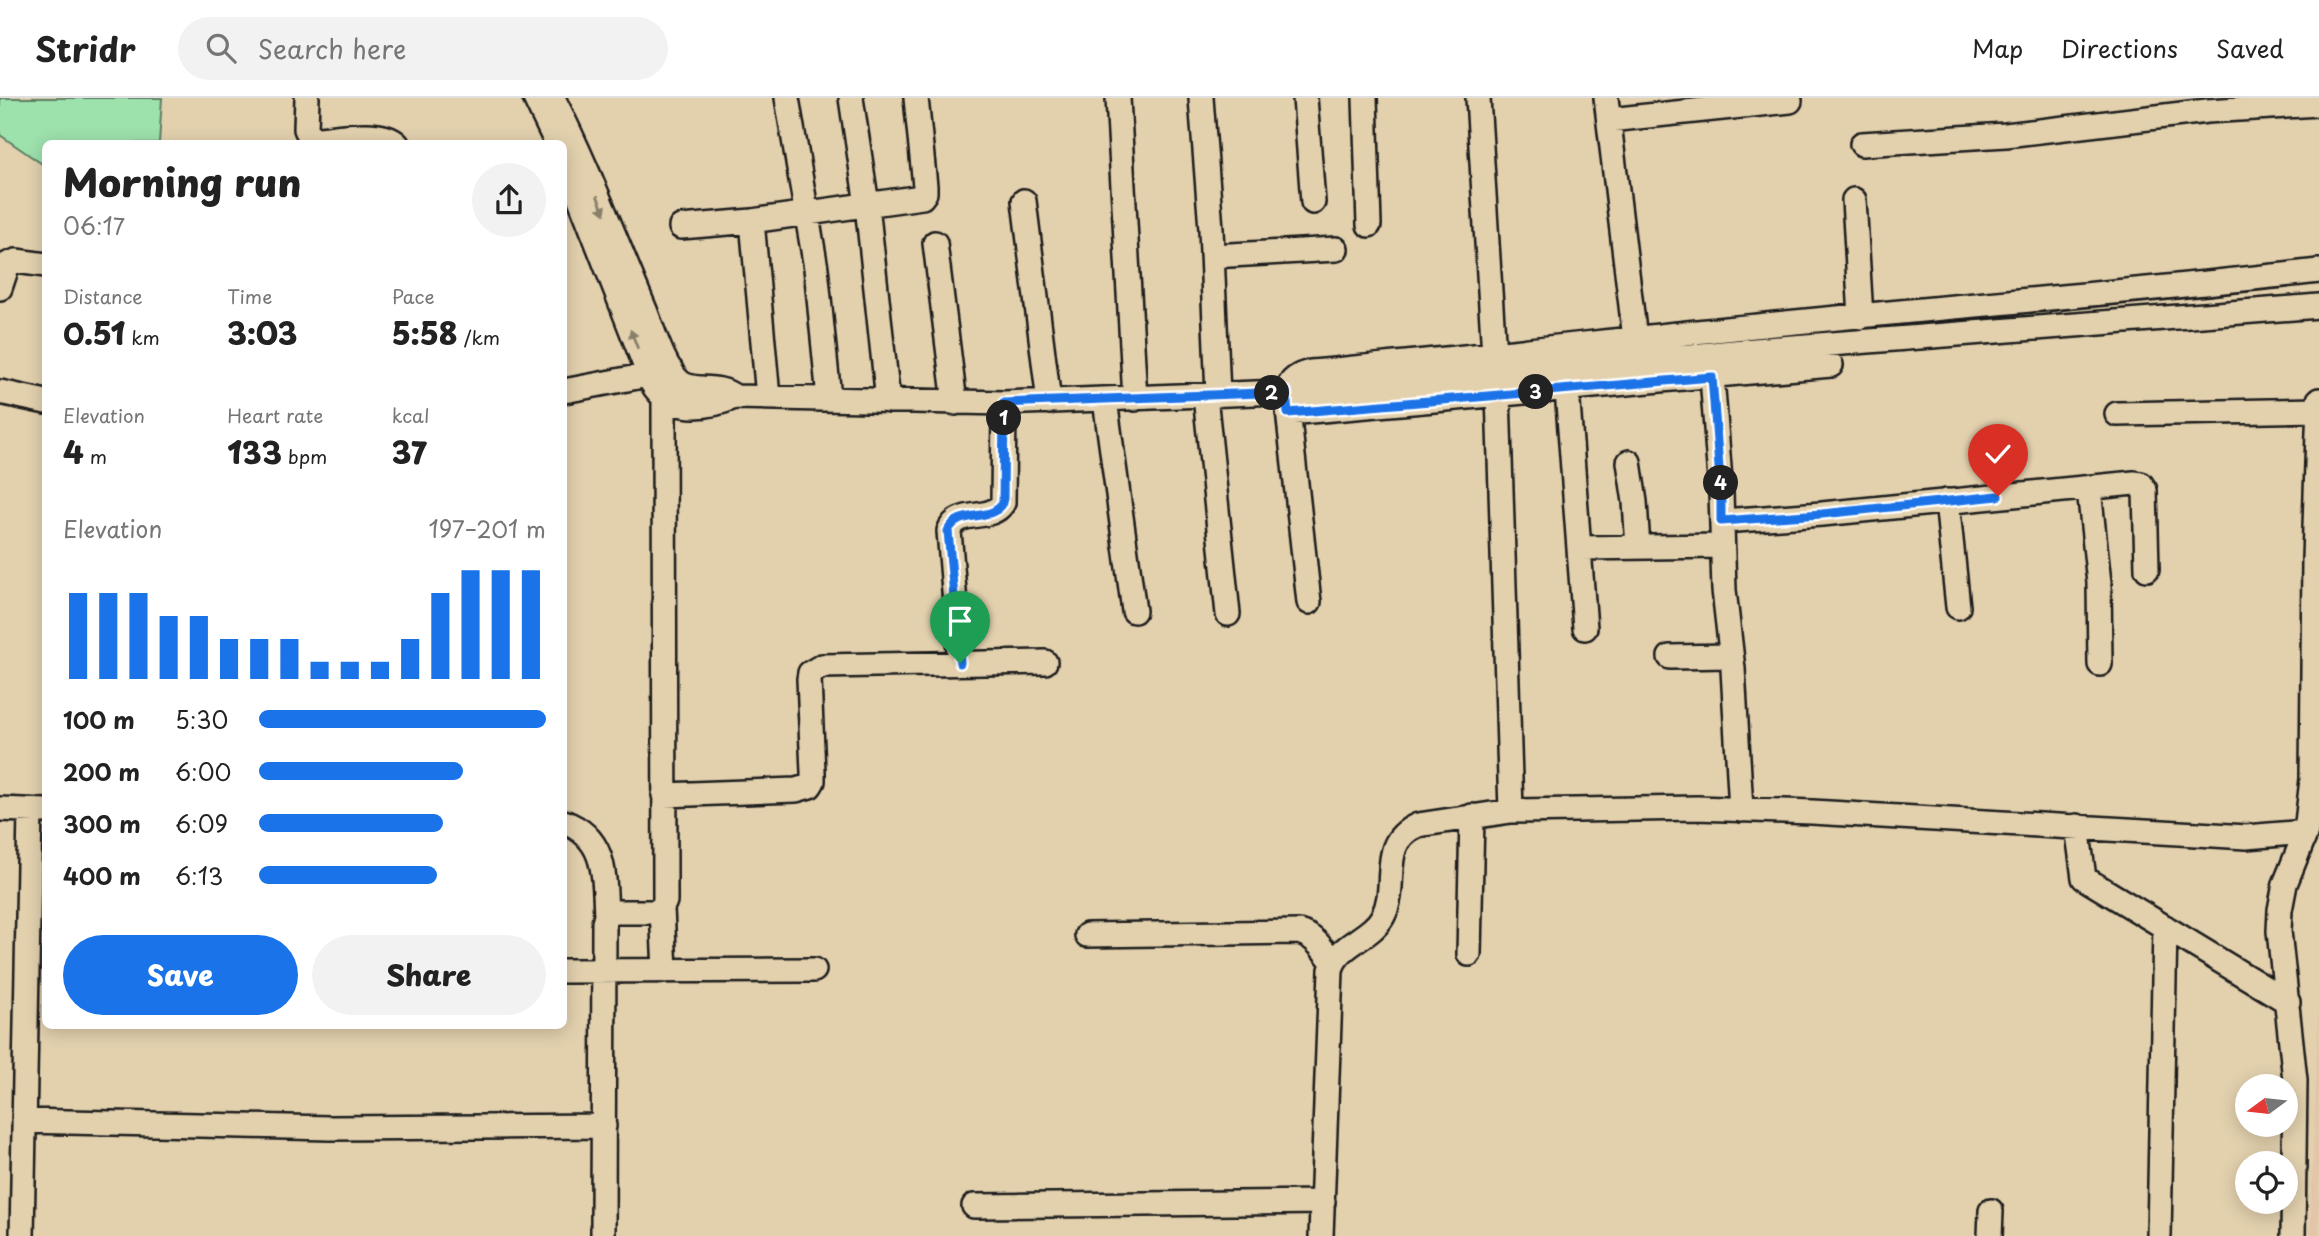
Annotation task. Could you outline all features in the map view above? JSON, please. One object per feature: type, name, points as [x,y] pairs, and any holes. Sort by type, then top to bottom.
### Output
[{"type":"street","points":[[307,98],[306,129],[310,137],[316,140]]},
{"type":"street","points":[[535,98],[555,140]]},
{"type":"street","points":[[553,98],[573,138],[671,370],[686,386],[721,388],[735,397]]},
{"type":"street","points":[[788,98],[816,268],[829,398]]},
{"type":"street","points":[[851,98],[867,205],[888,401]]},
{"type":"street","points":[[681,228],[752,221],[922,197],[925,193],[916,98]]},
{"type":"street","points":[[1118,98],[1135,399]]},
{"type":"street","points":[[1201,98],[1212,256],[1211,396],[1228,614]]},
{"type":"street","points":[[1305,98],[1313,202]]},
{"type":"street","points":[[1365,98],[1368,225]]},
{"type":"street","points":[[1478,98],[1494,355]]},
{"type":"street","points":[[1635,339],[1607,109],[1790,101]]},
{"type":"street","points":[[1862,144],[2006,135],[2207,111],[2319,104]]},
{"type":"street","points":[[328,140],[379,135],[392,140]]},
{"type":"street","points":[[567,166],[648,375],[657,393],[664,400],[675,403],[716,404],[735,397],[1004,403],[1211,396],[1287,403],[1567,390],[1831,365]]},
{"type":"street","points":[[1024,201],[1049,402]]},
{"type":"street","points":[[1854,201],[1861,317]]},
{"type":"street","points":[[752,221],[768,397]]},
{"type":"street","points":[[936,243],[955,402]]},
{"type":"street","points":[[1212,256],[1336,249]]},
{"type":"street","points":[[0,288],[4,261],[42,264]]},
{"type":"street","points":[[1309,603],[1287,403],[1290,382],[1299,375],[2319,271]]},
{"type":"street","points":[[1287,403],[1327,390],[1753,351],[2319,306]]},
{"type":"street","points":[[665,971],[662,908],[665,901],[664,400],[671,370]]},
{"type":"street","points":[[567,390],[648,375]]},
{"type":"street","points":[[1712,377],[1721,493],[1724,590],[1741,810]]},
{"type":"street","points":[[1567,390],[1585,628]]},
{"type":"street","points":[[0,393],[42,401]]},
{"type":"street","points":[[1498,394],[1511,811]]},
{"type":"street","points":[[1105,400],[1134,611]]},
{"type":"street","points":[[2293,1236],[2295,1080],[2279,931],[2285,884],[2306,832],[2312,779],[2319,400]]},
{"type":"street","points":[[960,663],[948,531],[957,519],[993,512],[1003,503],[1004,403]]},
{"type":"street","points":[[2117,414],[2319,410]]},
{"type":"street","points":[[1629,462],[1638,547]]},
{"type":"street","points":[[1721,521],[2141,484],[2146,497],[2147,569]]},
{"type":"street","points":[[2089,489],[2099,583],[2099,664]]},
{"type":"street","points":[[1947,501],[1958,607]]},
{"type":"street","points":[[1580,548],[1722,546]]},
{"type":"street","points":[[1670,657],[1731,656]]},
{"type":"street","points":[[664,795],[796,790],[810,786],[813,772],[809,679],[815,668],[838,665],[1045,662]]},
{"type":"street","points":[[1321,1236],[1333,962],[1383,917],[1387,904],[1392,854],[1397,840],[1406,830],[1437,821],[1511,811],[1671,808],[2246,836],[2306,832]]},
{"type":"street","points":[[0,809],[38,811],[37,967],[24,1121],[22,1236]]},
{"type":"street","points":[[1469,954],[1472,817]]},
{"type":"street","points":[[567,824],[586,834],[595,845],[623,913]]},
{"type":"street","points":[[2077,826],[2084,877],[2288,1002]]},
{"type":"street","points":[[603,1236],[604,1126],[623,971],[604,923],[623,913],[656,912],[662,908]]},
{"type":"street","points":[[2159,1236],[2165,927]]},
{"type":"street","points":[[1087,935],[1299,932],[1308,934],[1315,940],[1333,962]]},
{"type":"street","points":[[567,971],[814,970]]},
{"type":"street","points":[[24,1121],[330,1128],[604,1126]]},
{"type":"street","points":[[974,1206],[1323,1202]]},
{"type":"street","points":[[1990,1236],[1991,1211]]},
{"type":"shaded area","points":[[2319,989],[2319,1236],[2310,1236]]},
{"type":"green space","points":[[0,98],[162,98],[159,140],[42,140],[42,164],[0,135]]},
{"type":"route","points":[[960,663],[948,531],[957,519],[993,512],[1003,503],[1004,403],[1286,392],[1288,413],[1712,377],[1721,521],[1822,514],[1998,496]]}]
